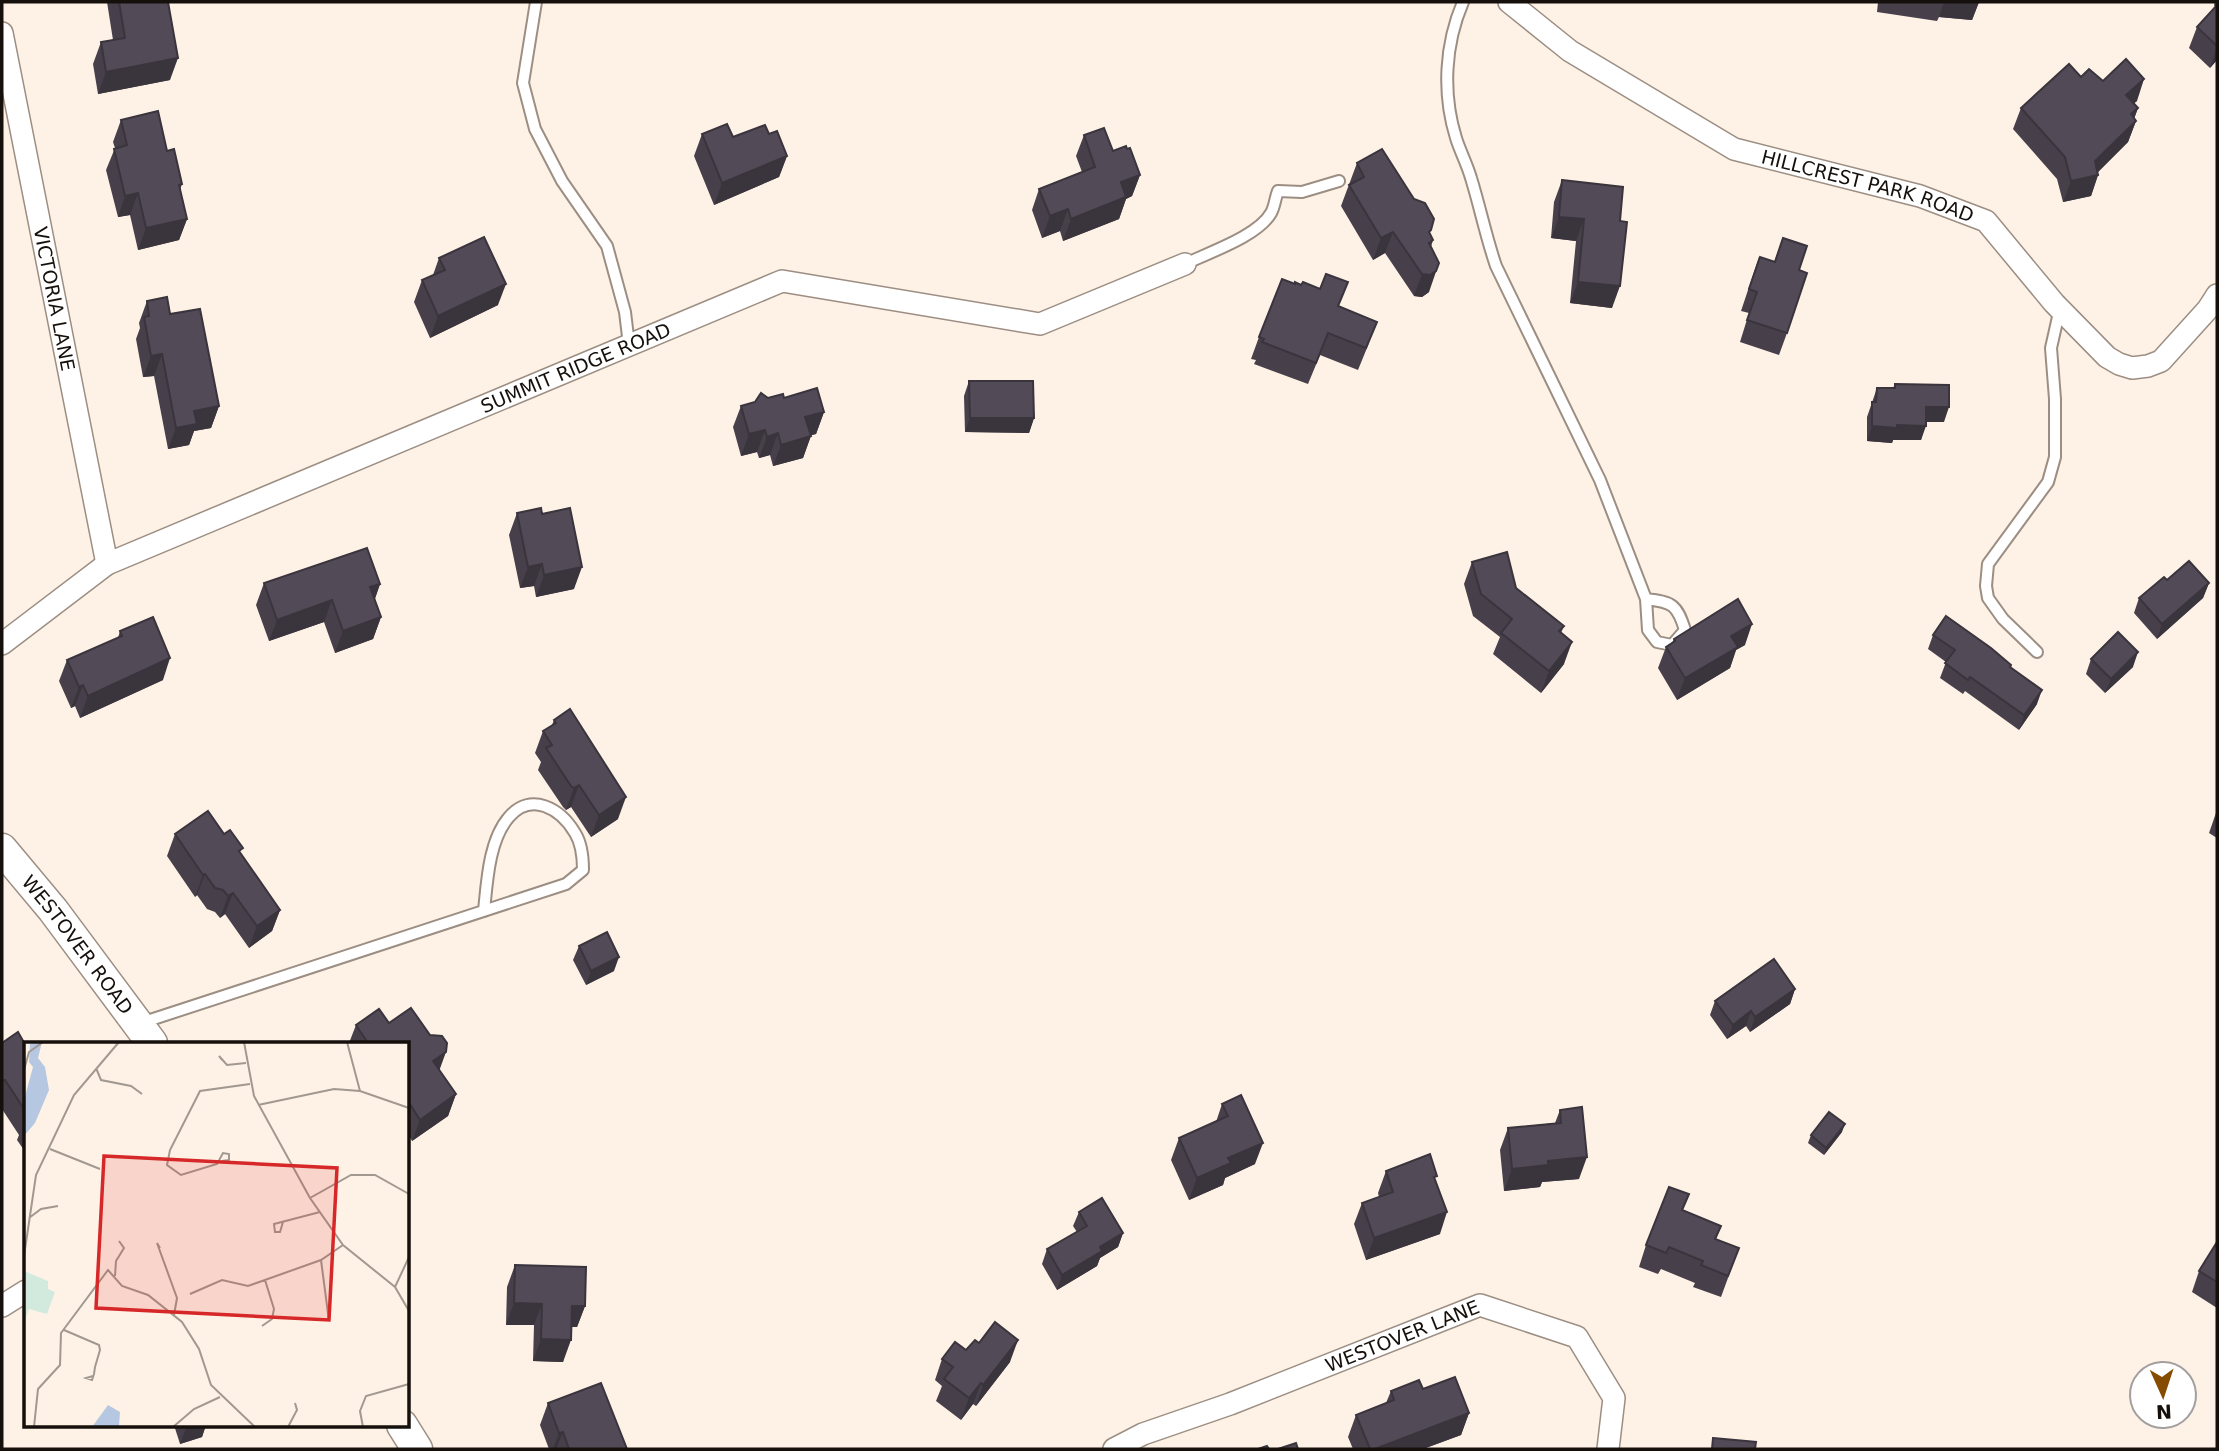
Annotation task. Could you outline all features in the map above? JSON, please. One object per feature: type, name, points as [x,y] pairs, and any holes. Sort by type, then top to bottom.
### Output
[{"type":"street","name":"HILLCREST PARK ROAD","points":[[1509,2],[1570,51],[1734,149],[1920,196],[1986,221],[2060,308],[2107,357],[2132,368],[2161,361],[2208,309],[2217,295]]},
{"type":"street","name":"VICTORIA LANE","points":[[2,33],[107,564]]},
{"type":"street","name":"SUMMIT RIDGE ROAD","points":[[2,644],[107,564],[782,281],[1040,324],[1185,264]]},
{"type":"street","name":"WESTOVER ROAD","points":[[2,849],[53,910],[145,1034]]},
{"type":"street","points":[[2,1306],[24,1292]]},
{"type":"street","name":"WESTOVER LANE","points":[[1114,1449],[1143,1434],[1230,1404],[1479,1306],[1577,1337],[1614,1398],[1608,1449]]},
{"type":"street","points":[[403,1426],[417,1449]]},
{"type":"lane","points":[[536,2],[523,83],[535,129],[562,181],[607,246],[625,312],[629,345]]},
{"type":"lane","points":[[1463,2],[1454,23],[1447,61],[1449,108],[1496,266],[1600,480],[1646,599],[1648,630],[1657,642],[1672,645],[1685,630],[1679,611],[1664,601],[1646,599]]},
{"type":"lane","points":[[1185,264],[1251,232],[1264,222],[1272,212],[1278,191],[1302,192],[1339,181]]},
{"type":"lane","points":[[2037,652],[2003,620],[1988,598],[1986,586],[1988,564],[2048,482],[2055,457],[2052,348],[2060,308]]},
{"type":"lane","points":[[145,1034],[566,884],[583,870],[583,853],[576,834],[556,810],[537,803],[522,805],[509,817],[497,836],[484,911]]},
{"type":"building","points":[[119,2],[168,2],[178,58],[106,72],[101,42],[125,38]]},
{"type":"building","points":[[2217,5],[2217,46],[2197,27]]},
{"type":"building","points":[[2126,59],[2144,79],[2126,95],[2138,108],[2131,114],[2136,121],[2095,161],[2098,175],[2071,181],[2065,157],[2021,108],[2069,64],[2081,77],[2089,69],[2103,81]]},
{"type":"building","points":[[158,111],[167,151],[174,149],[187,219],[146,228],[138,193],[125,196],[114,149],[127,145],[121,120]]},
{"type":"building","points":[[727,124],[733,137],[765,125],[769,134],[777,131],[787,156],[722,183],[702,134]]},
{"type":"building","points":[[1104,128],[1113,151],[1126,146],[1127,149],[1130,148],[1140,175],[1121,182],[1126,197],[1071,219],[1068,209],[1050,216],[1039,189],[1095,167],[1084,135]]},
{"type":"building","points":[[1382,149],[1414,199],[1425,203],[1434,219],[1429,232],[1433,240],[1429,243],[1439,263],[1436,271],[1430,275],[1422,274],[1393,232],[1381,238],[1349,185],[1364,177],[1357,163]]},
{"type":"building","points":[[1562,180],[1623,187],[1620,221],[1627,222],[1620,286],[1578,282],[1584,219],[1559,217]]},
{"type":"building","points":[[484,237],[506,284],[438,316],[422,280],[445,270],[439,258]]},
{"type":"building","points":[[1783,238],[1807,246],[1799,270],[1807,273],[1787,333],[1747,320],[1757,292],[1749,289],[1760,257],[1775,262]]},
{"type":"building","points":[[1326,274],[1348,282],[1338,306],[1377,322],[1366,348],[1328,333],[1316,363],[1262,342],[1264,339],[1259,337],[1282,279],[1301,285],[1303,282],[1320,289]]},
{"type":"building","points":[[167,297],[170,314],[200,309],[219,406],[194,411],[197,424],[176,428],[162,354],[151,356],[144,317],[149,316],[147,301]]},
{"type":"building","points":[[969,381],[1033,381],[1034,418],[970,418]]},
{"type":"building","points":[[1895,384],[1949,385],[1949,407],[1926,407],[1926,426],[1872,426],[1872,402],[1876,402],[1877,388],[1895,388]]},
{"type":"building","points":[[817,388],[824,412],[805,417],[811,436],[781,445],[778,433],[767,437],[765,430],[749,434],[741,406],[755,402],[761,393],[768,398],[783,394],[784,398]]},
{"type":"building","points":[[541,508],[542,514],[570,508],[582,567],[544,575],[542,564],[528,567],[517,513]]},
{"type":"building","points":[[367,548],[380,584],[370,587],[381,617],[343,631],[332,600],[277,620],[264,583]]},
{"type":"building","points":[[1507,552],[1516,588],[1564,626],[1559,631],[1572,642],[1549,671],[1501,633],[1512,619],[1481,594],[1472,562]]},
{"type":"building","points":[[2189,561],[2209,583],[2162,624],[2139,598],[2164,577],[2167,580]]},
{"type":"building","points":[[1738,599],[1752,624],[1731,636],[1738,647],[1685,678],[1666,647],[1675,641],[1674,639]]},
{"type":"building","points":[[1946,616],[1991,648],[2011,665],[2010,667],[2042,690],[2024,715],[1945,663],[1955,650],[1933,635]]},
{"type":"building","points":[[153,617],[170,658],[88,696],[83,685],[79,687],[67,660],[122,636],[120,631]]},
{"type":"building","points":[[2118,632],[2138,652],[2111,679],[2091,659]]},
{"type":"building","points":[[570,709],[626,797],[599,815],[579,785],[574,788],[571,786],[546,748],[552,745],[543,731]]},
{"type":"building","points":[[208,811],[224,834],[230,830],[243,848],[239,851],[280,910],[257,926],[233,893],[228,896],[223,890],[215,888],[205,874],[203,875],[175,834]]},
{"type":"building","points":[[607,932],[619,957],[591,971],[579,946]]},
{"type":"building","points":[[1774,959],[1795,989],[1755,1017],[1751,1011],[1733,1025],[1715,1001]]},
{"type":"building","points":[[411,1008],[430,1035],[442,1036],[447,1043],[446,1052],[433,1061],[456,1094],[420,1120],[410,1104],[410,1042],[367,1042],[356,1025],[379,1009],[389,1023]]},
{"type":"building","points":[[18,1032],[24,1042],[24,1109],[5,1080],[2,1081],[2,1043]]},
{"type":"building","points":[[1241,1095],[1263,1143],[1228,1158],[1231,1163],[1197,1178],[1179,1138],[1228,1116],[1222,1104]]},
{"type":"building","points":[[1582,1107],[1587,1157],[1548,1161],[1548,1165],[1512,1169],[1508,1128],[1561,1123],[1560,1110]]},
{"type":"building","points":[[1829,1112],[1845,1124],[1826,1148],[1811,1135]]},
{"type":"building","points":[[1430,1154],[1437,1176],[1434,1177],[1447,1212],[1374,1238],[1362,1203],[1393,1192],[1386,1171]]},
{"type":"building","points":[[1669,1187],[1689,1194],[1682,1210],[1721,1226],[1715,1239],[1739,1248],[1728,1276],[1701,1265],[1703,1261],[1669,1247],[1666,1253],[1646,1245]]},
{"type":"building","points":[[1102,1198],[1123,1233],[1100,1247],[1102,1251],[1062,1275],[1047,1249],[1087,1226],[1079,1212]]},
{"type":"building","points":[[2217,1242],[2217,1282],[2199,1271]]},
{"type":"building","points":[[515,1265],[586,1267],[585,1306],[572,1306],[571,1340],[541,1339],[542,1304],[514,1303]]},
{"type":"building","points":[[995,1322],[1018,1340],[983,1385],[981,1383],[969,1398],[944,1379],[953,1367],[942,1359],[955,1342],[966,1350],[975,1340],[979,1343]]},
{"type":"building","points":[[1455,1377],[1469,1413],[1370,1449],[1356,1415],[1394,1400],[1391,1391],[1419,1380],[1423,1389]]},
{"type":"building","points":[[601,1383],[627,1449],[569,1449],[563,1432],[559,1433],[548,1403]]},
{"type":"building","points":[[1713,1438],[1756,1442],[1755,1449],[1712,1449]]},
{"type":"building","points":[[1296,1443],[1298,1449],[1278,1449]]}]
